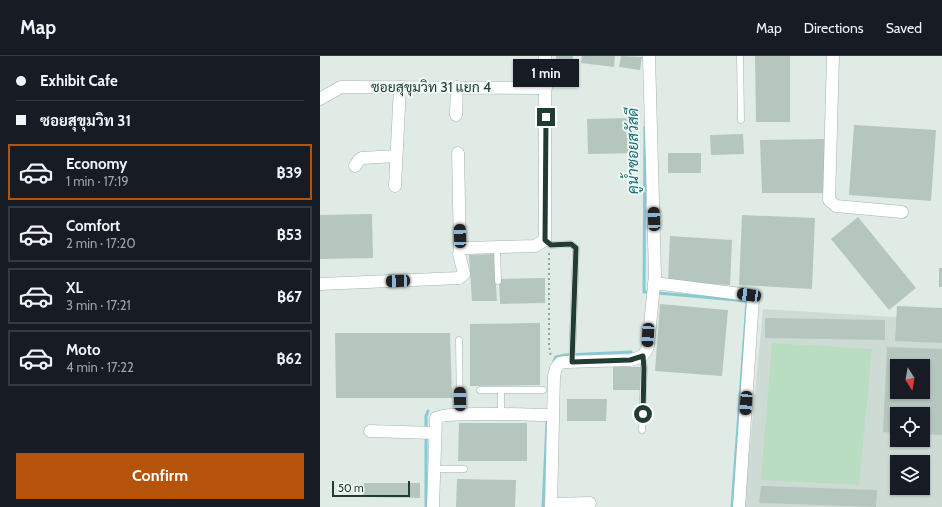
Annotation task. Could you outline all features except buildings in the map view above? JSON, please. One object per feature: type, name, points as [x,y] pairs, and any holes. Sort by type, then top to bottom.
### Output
[{"type":"street","points":[[460,250],[465,248],[535,246],[543,242],[546,88],[545,56]]},
{"type":"street","points":[[590,504],[551,506],[552,415],[556,368],[560,363],[572,357],[630,360],[643,356],[648,346],[654,283],[650,56]]},
{"type":"street","points":[[833,56],[829,200],[836,206],[902,212]]},
{"type":"street","name":"ซอยสุขุมวิท 31 แยก 4","points":[[320,99],[341,87],[546,88]]},
{"type":"street","points":[[394,186],[400,87]]},
{"type":"street","points":[[456,115],[457,87]]},
{"type":"street","points":[[320,284],[459,278],[464,274],[460,250],[458,153]]},
{"type":"street","points":[[355,166],[362,158],[396,156]]},
{"type":"street","points":[[654,283],[749,295],[753,299],[738,507]]},
{"type":"street","points":[[433,507],[434,469],[429,433],[439,415],[552,415]]},
{"type":"street","points":[[370,431],[429,433]]},
{"type":"lane","points":[[740,56],[741,120]]},
{"type":"lane","points":[[543,242],[551,245],[571,244],[576,248],[572,357]]},
{"type":"lane","points":[[497,248],[498,281]]},
{"type":"lane","points":[[459,340],[460,414]]},
{"type":"lane","points":[[642,430],[643,356]]},
{"type":"lane","points":[[480,390],[543,390]]},
{"type":"lane","points":[[501,390],[501,414]]},
{"type":"lane","points":[[434,469],[464,469]]},
{"type":"path","points":[[543,242],[550,254],[549,346],[550,357],[556,368]]},
{"type":"shaded area","points":[[763,309],[942,320],[942,507],[744,507]]},
{"type":"green space","points":[[772,343],[872,349],[859,485],[761,480]]},
{"type":"waterway","name":"คูน้ำซอยสวัสดี","points":[[645,127],[644,292],[647,292]]},
{"type":"waterway","name":"คูน้ำซอยสวัสดี","points":[[658,293],[747,301],[732,507]]},
{"type":"waterway","name":"คูน้ำซอยสวัสดี","points":[[554,361],[556,357],[566,355],[631,352]]},
{"type":"waterway","name":"คูน้ำซอยสวัสดี","points":[[426,429],[426,416],[428,411]]},
{"type":"waterway","name":"คูน้ำซอยสวัสดี","points":[[543,507],[547,422]]},
{"type":"waterway","name":"คูน้ำซอยสวัสดี","points":[[426,435],[426,507]]},
{"type":"route","points":[[546,117],[545,240],[551,245],[571,244],[576,248],[572,362],[630,360],[643,356],[643,414]]}]
